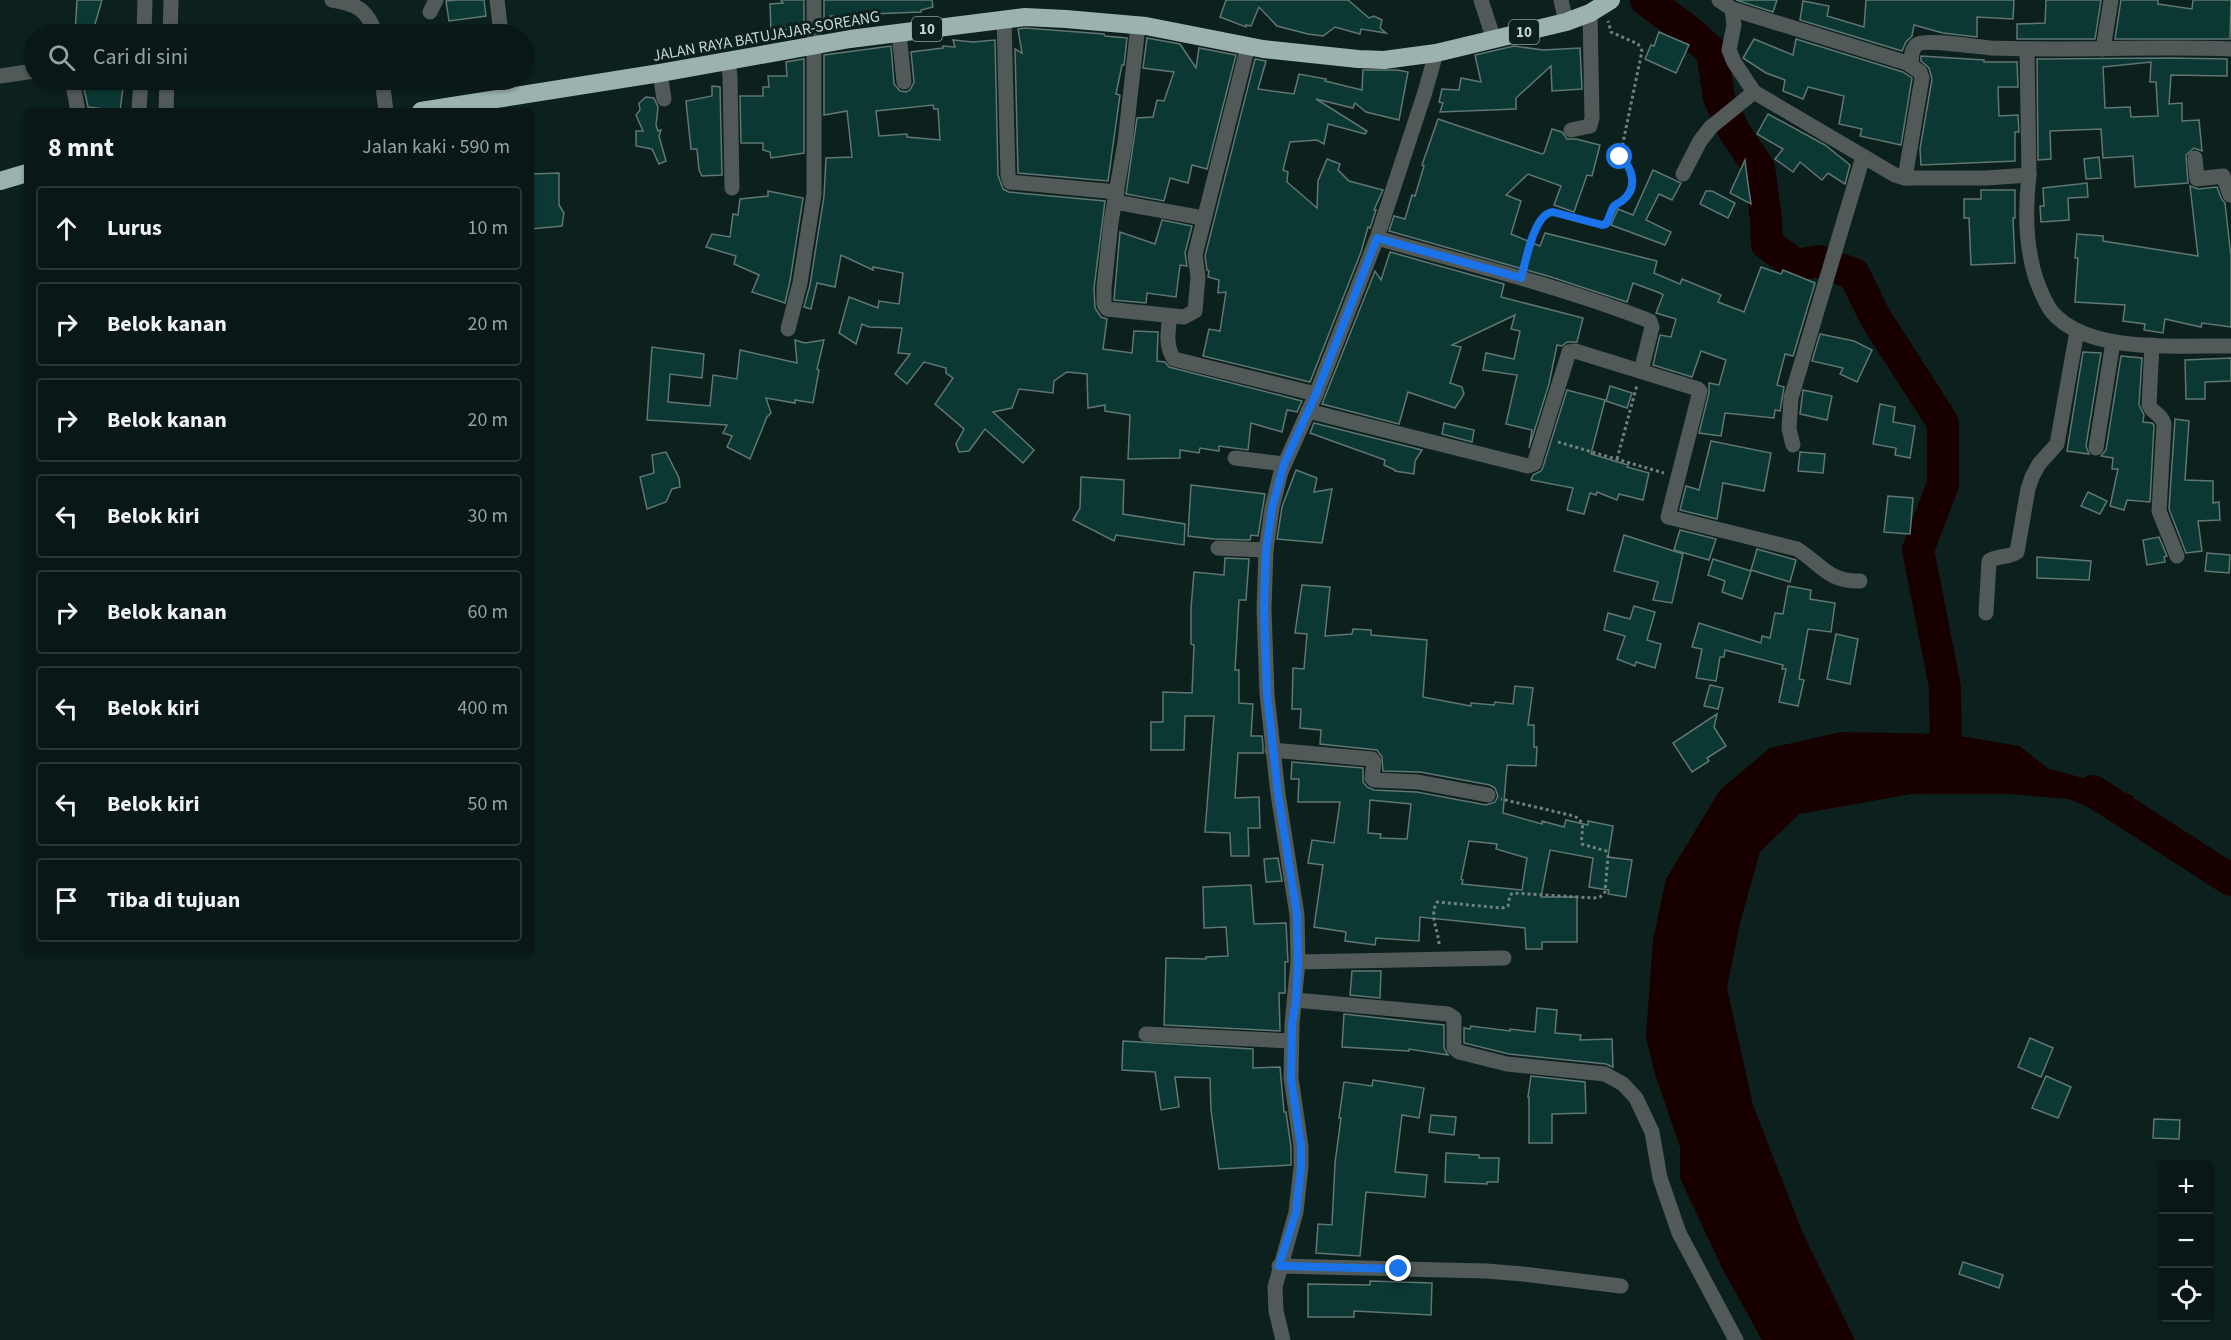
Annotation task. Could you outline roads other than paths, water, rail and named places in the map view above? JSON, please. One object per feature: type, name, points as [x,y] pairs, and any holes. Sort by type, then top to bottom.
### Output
[{"type":"highway","name":"JALAN RAYA BATUJAJAR-SOREANG","points":[[534,86],[660,73],[814,45],[1025,17],[1138,26],[1248,46],[1384,60],[1436,53],[1566,22],[1604,5]]},
{"type":"highway","name":"JALAN RAYA BATUJAJAR-SOREANG","points":[[449,108],[505,90]]},
{"type":"highway","points":[[0,181],[24,174]]},
{"type":"street","points":[[144,24],[145,0]]},
{"type":"street","points":[[170,24],[171,0]]},
{"type":"street","points":[[332,0],[346,2],[360,8],[370,18],[372,24]]},
{"type":"street","points":[[497,0],[500,24]]},
{"type":"street","points":[[788,329],[800,283],[814,194],[814,0]]},
{"type":"street","points":[[1480,0],[1494,40]]},
{"type":"street","points":[[1561,0],[1566,22]]},
{"type":"street","points":[[1719,0],[1732,9],[1911,65],[1920,72],[1922,78],[1905,178]]},
{"type":"street","points":[[2103,49],[2111,0]]},
{"type":"street","points":[[1571,130],[1590,126],[1604,5]]},
{"type":"street","points":[[1732,9],[1734,25],[1729,50],[1734,62],[1754,92],[1895,175],[1905,178],[1986,178],[2029,175]]},
{"type":"street","points":[[1004,19],[1010,182],[1116,197],[1203,218]]},
{"type":"street","points":[[1138,26],[1125,142],[1104,288],[1104,304],[1107,309],[1184,317],[1195,311],[1198,278],[1195,255],[1248,46]]},
{"type":"street","points":[[899,33],[904,82]]},
{"type":"street","points":[[1911,65],[1913,48],[1924,42],[1967,47],[2027,49],[2173,47],[2231,49]]},
{"type":"street","points":[[2027,49],[2029,175],[2026,201],[2030,261],[2041,291],[2052,311],[2077,331],[2113,342],[2231,346]]},
{"type":"street","points":[[1283,1340],[1275,1287],[1279,1266],[1296,1212],[1301,1167],[1301,1146],[1291,1078],[1291,1041],[1298,962],[1297,915],[1272,750],[1265,651],[1266,550],[1272,508],[1284,464],[1316,394],[1377,238],[1436,53]]},
{"type":"street","points":[[728,61],[732,188]]},
{"type":"street","points":[[0,76],[24,72]]},
{"type":"street","points":[[660,73],[664,99]]},
{"type":"street","points":[[74,90],[77,108]]},
{"type":"street","points":[[139,108],[140,90]]},
{"type":"street","points":[[166,108],[167,90]]},
{"type":"street","points":[[383,90],[386,108]]},
{"type":"street","points":[[1683,174],[1700,141],[1711,127],[1754,92]]},
{"type":"street","points":[[1794,446],[1789,429],[1791,398],[1863,157]]},
{"type":"street","points":[[2195,158],[2197,179],[2223,176],[2231,195]]},
{"type":"street","points":[[1377,238],[1521,278],[1617,308],[1650,321],[1652,327],[1641,371]]},
{"type":"street","points":[[1170,316],[1167,340],[1169,351],[1174,359],[1316,394]]},
{"type":"street","points":[[1986,613],[1989,561],[2017,552],[2032,477],[2039,464],[2057,444],[2077,331]]},
{"type":"street","points":[[2096,448],[2113,342]]},
{"type":"street","points":[[2152,345],[2149,405],[2151,410],[2161,416],[2164,424],[2159,511],[2177,556]]},
{"type":"street","points":[[1308,411],[1528,466],[1534,464],[1569,352],[1575,351],[1641,371],[1700,391],[1667,515],[1670,519],[1797,549],[1837,579],[1860,581]]},
{"type":"street","points":[[1235,458],[1284,464]]},
{"type":"street","points":[[1218,548],[1266,550]]},
{"type":"street","points":[[1272,750],[1372,759],[1374,762],[1372,778],[1374,780],[1418,782],[1488,795]]},
{"type":"street","points":[[1298,962],[1504,958]]},
{"type":"street","points":[[1296,1000],[1448,1014],[1454,1018],[1454,1048],[1459,1052],[1508,1064],[1605,1074],[1623,1084],[1636,1098],[1652,1132],[1660,1178],[1679,1233],[1736,1340]]},
{"type":"street","points":[[1146,1034],[1291,1041]]},
{"type":"street","points":[[1279,1266],[1486,1271],[1621,1286]]},
{"type":"waterway","points":[[1646,0],[1690,32],[1712,52],[1719,98],[1734,131],[1759,168],[1767,244],[1797,265],[1818,261],[1854,274],[1875,317],[1943,423],[1943,484],[1918,550],[1945,687],[1946,777]]},
{"type":"waterway","points":[[2093,791],[2231,880]]}]
